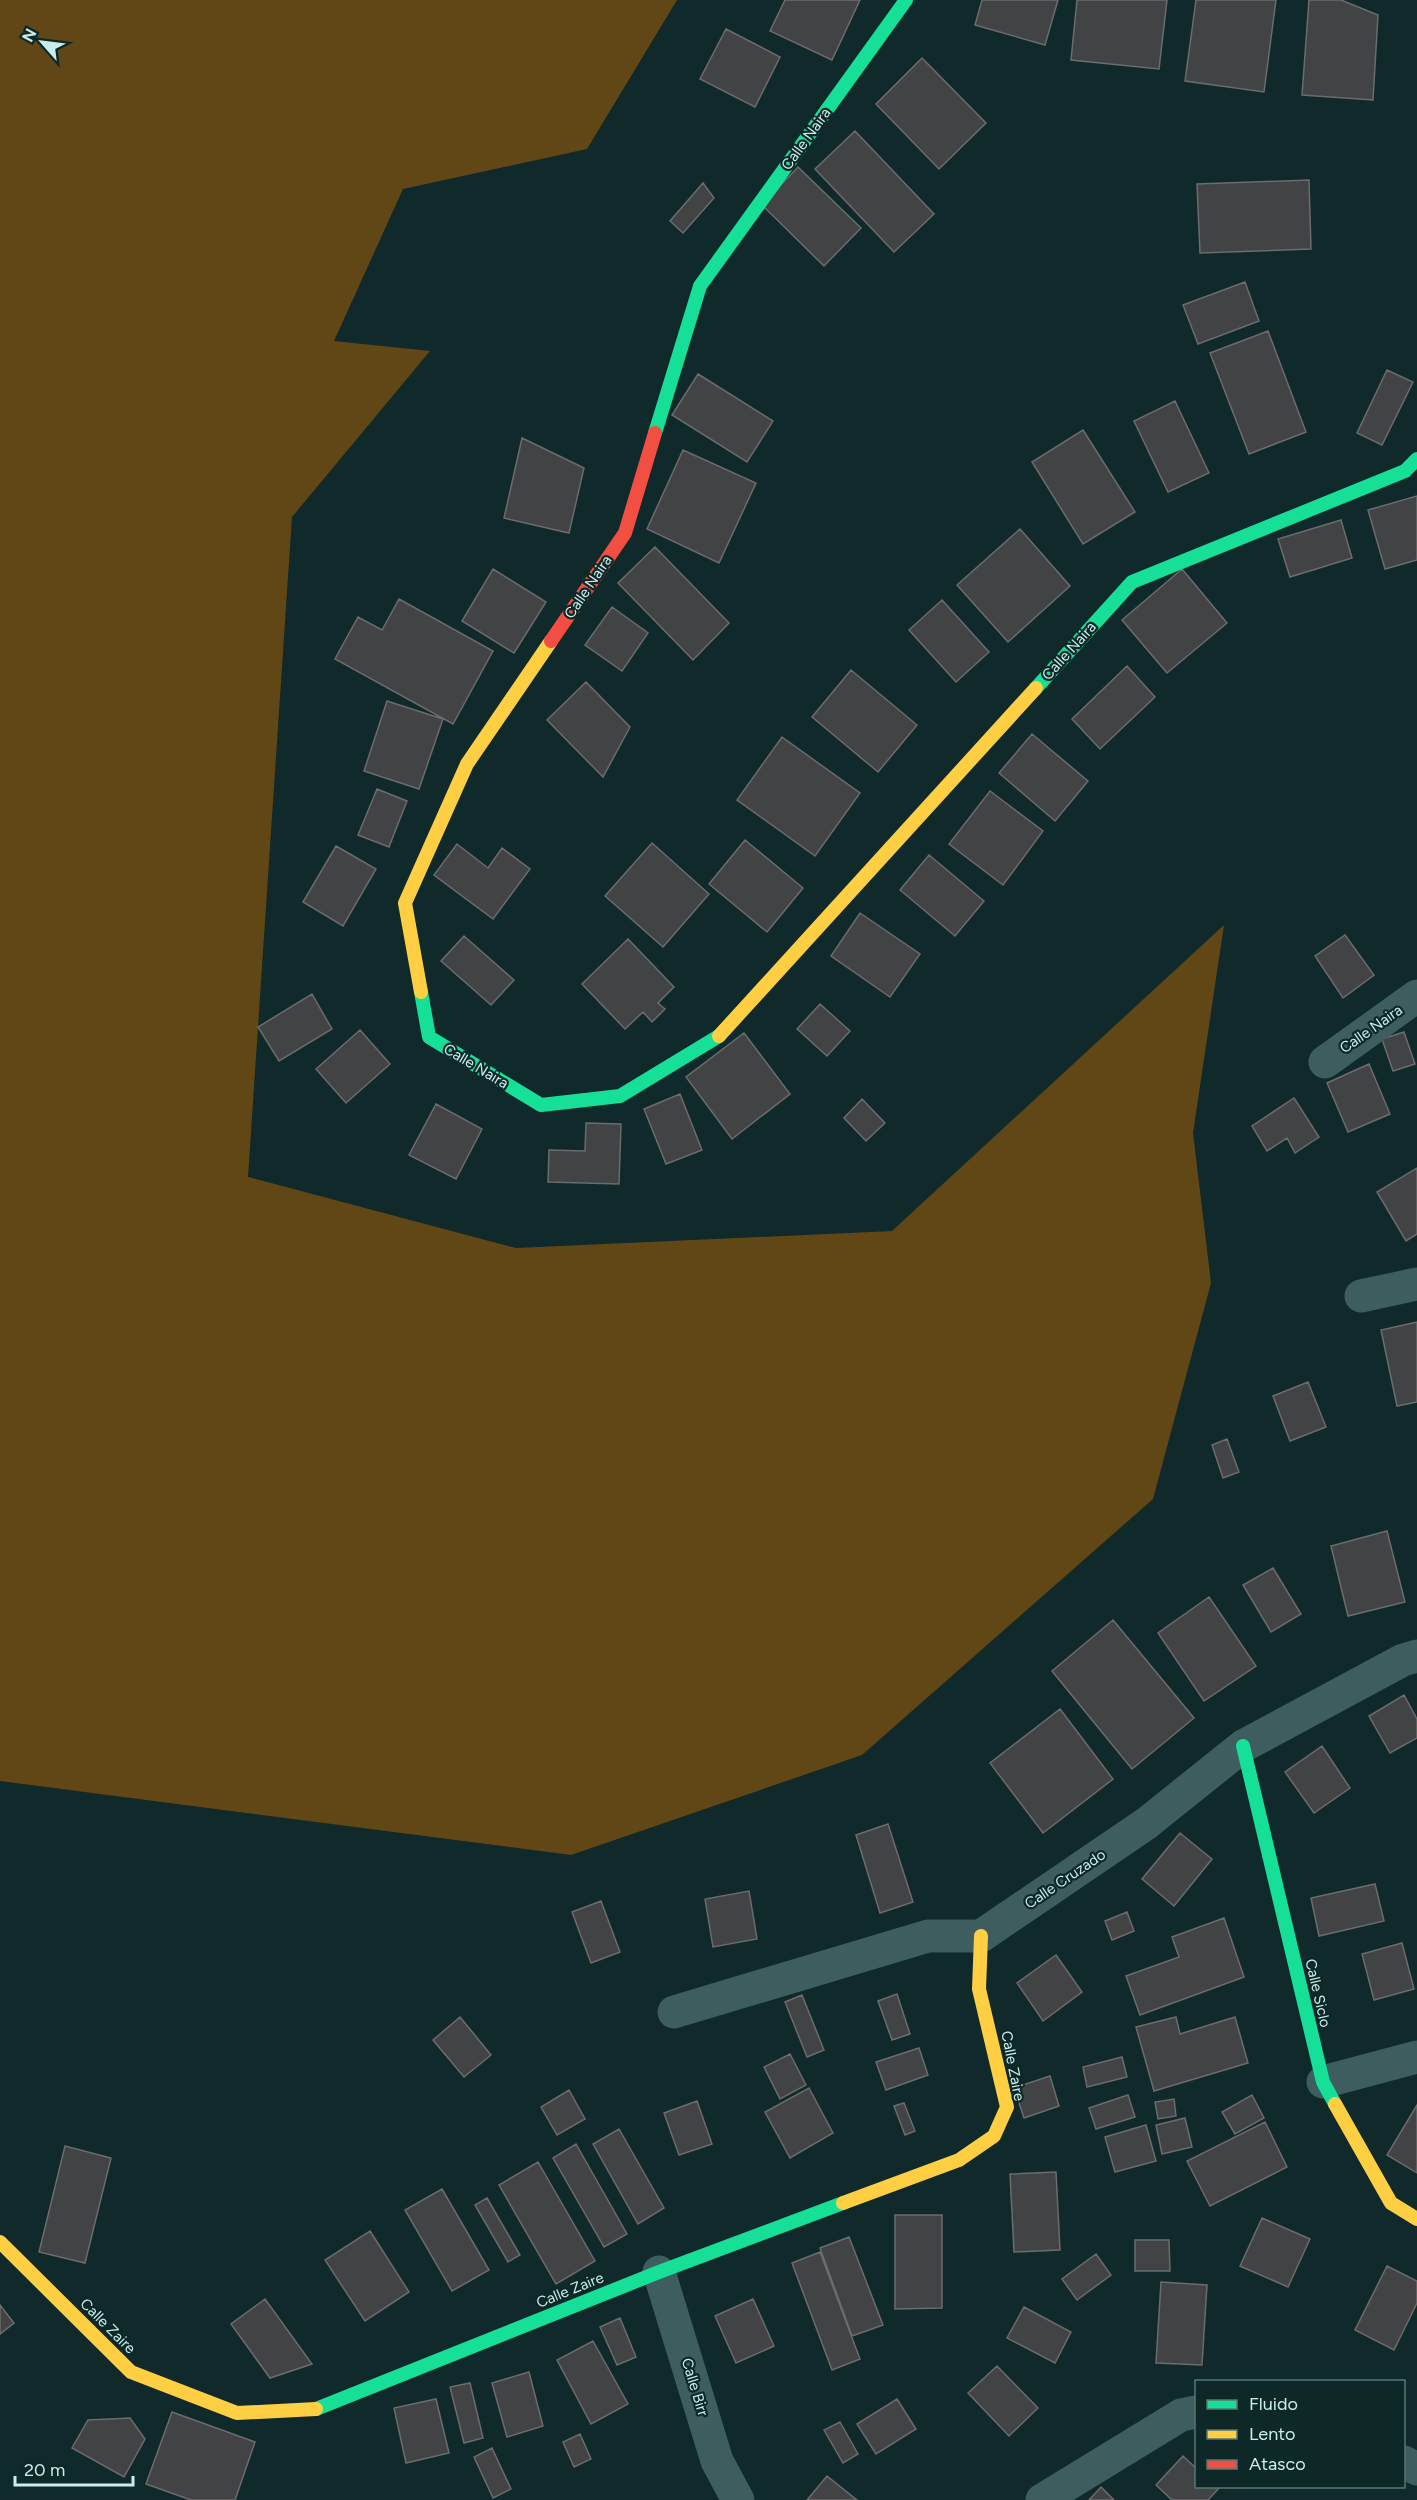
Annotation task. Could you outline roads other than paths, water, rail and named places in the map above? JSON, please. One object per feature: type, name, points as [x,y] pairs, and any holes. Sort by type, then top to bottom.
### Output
[{"type":"street","name":"Calle Naira","points":[[906,0],[700,286],[625,533],[467,764],[405,903],[429,1037],[541,1106],[620,1096],[721,1035],[1132,582],[1405,471],[1417,459]]},
{"type":"street","name":"Calle Naira","points":[[1325,1062],[1417,996]]},
{"type":"street","points":[[1361,1296],[1417,1284]]},
{"type":"street","name":"Calle Cruzado","points":[[981,1936],[1147,1823],[1243,1746],[1402,1660],[1417,1656]]},
{"type":"street","name":"Calle Siclo","points":[[1243,1746],[1323,2082],[1390,2204],[1417,2219]]},
{"type":"street","points":[[674,2012],[928,1936],[981,1936]]},
{"type":"street","name":"Calle Zaire","points":[[0,2242],[131,2372],[237,2413],[318,2409],[659,2272],[959,2160],[994,2136],[1007,2107],[980,1989],[981,1936]]},
{"type":"street","points":[[1323,2082],[1417,2057]]},
{"type":"street","name":"Calle Birr","points":[[659,2272],[717,2461],[738,2500]]},
{"type":"street","points":[[1042,2500],[1181,2415],[1195,2412]]}]
